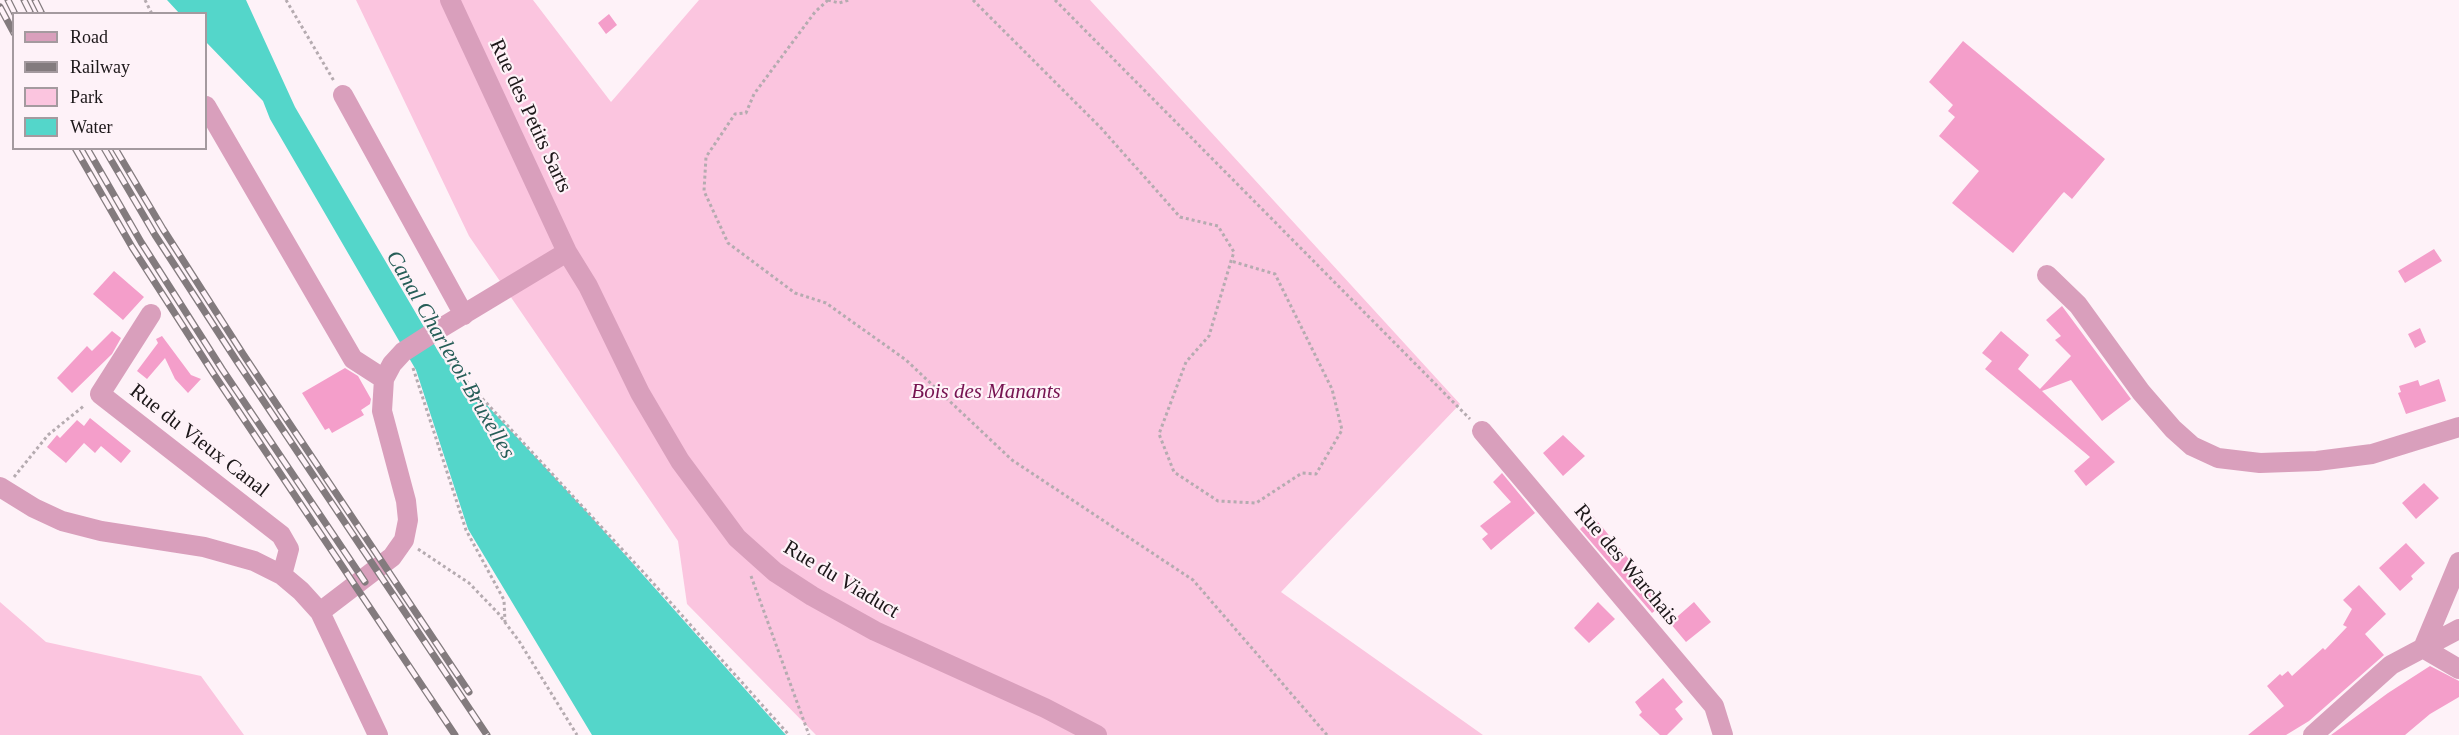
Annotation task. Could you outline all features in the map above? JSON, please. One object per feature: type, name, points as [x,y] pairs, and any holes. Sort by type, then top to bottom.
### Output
[{"type":"street","name":"Rue des Petits Sarts","points":[[450,0],[567,252]]},
{"type":"street","points":[[343,95],[464,315]]},
{"type":"street","points":[[207,108],[353,359],[384,379]]},
{"type":"street","points":[[320,612],[392,557],[404,540],[408,520],[407,510],[382,411],[384,379],[392,364],[403,352],[431,334],[567,252]]},
{"type":"street","name":"Rue du Viaduct","points":[[567,252],[588,286],[640,393],[680,461],[737,538],[775,572],[875,631],[1045,708],[1097,735]]},
{"type":"street","points":[[2047,275],[2078,305],[2141,392],[2173,429],[2192,446],[2218,458],[2260,463],[2317,461],[2372,454],[2459,427]]},
{"type":"street","name":"Rue du Vieux Canal","points":[[151,315],[100,394],[281,534],[289,549],[282,575]]},
{"type":"street","name":"Rue des Warchais","points":[[1482,431],[1714,706],[1723,735]]},
{"type":"street","points":[[2,488],[62,521],[101,531],[204,547],[255,561],[282,575],[320,612],[378,735]]},
{"type":"street","points":[[2423,648],[2459,562]]},
{"type":"street","points":[[2313,735],[2391,666],[2459,629]]},
{"type":"street","points":[[2423,648],[2459,669]]},
{"type":"path","points":[[286,0],[343,95]]},
{"type":"path","points":[[849,0],[839,3],[828,0],[815,12],[754,94],[746,113],[735,114],[706,157],[704,191],[728,243],[795,293],[826,303],[906,360],[1012,460],[1193,580],[1327,735]]},
{"type":"path","points":[[973,0],[1101,128],[1180,217],[1218,226],[1234,252],[1231,261],[1209,336],[1186,362],[1159,435],[1174,472],[1218,501],[1256,503],[1302,473],[1316,474],[1342,430],[1332,389],[1275,274],[1231,261]]},
{"type":"path","points":[[1055,0],[1482,431]]},
{"type":"path","points":[[442,355],[645,574],[789,735]]},
{"type":"path","points":[[414,370],[465,530],[504,600],[505,622]]},
{"type":"path","points":[[2,488],[48,435],[100,394]]},
{"type":"path","points":[[404,540],[469,583],[505,622],[577,735]]},
{"type":"path","points":[[749,571],[809,735]]},
{"type":"green space","name":"Bois des Manants","points":[[356,0],[533,0],[611,102],[699,0],[1090,0],[1460,404],[1281,592],[1483,735],[816,735],[687,604],[678,541],[469,236]]},
{"type":"green space","points":[[0,602],[46,642],[201,676],[244,735],[0,735]]},
{"type":"water","points":[[167,0],[246,0],[295,107],[441,356],[586,511],[786,735],[592,735],[468,529],[416,370],[270,119],[263,101],[207,43],[207,12],[178,12]]},
{"type":"building","points":[[609,14],[617,25],[606,34],[598,23]]},
{"type":"building","points":[[1963,41],[2105,159],[2072,199],[2064,192],[2062,194],[2013,253],[1952,203],[1979,171],[1939,136],[1955,117],[1948,111],[1953,105],[1929,82]]},
{"type":"building","points":[[2434,249],[2442,261],[2405,283],[2398,271]]},
{"type":"building","points":[[114,271],[144,297],[123,320],[93,294]]},
{"type":"building","points":[[2062,306],[2131,399],[2102,421],[2071,380],[2042,391],[2115,462],[2086,486],[2074,471],[2090,457],[1985,369],[1992,361],[1982,353],[2001,331],[2029,355],[2018,369],[2040,389],[2071,356],[2055,340],[2061,336],[2046,320]]},
{"type":"building","points":[[2420,328],[2426,342],[2415,348],[2408,334]]},
{"type":"building","points":[[112,331],[121,338],[112,354],[72,393],[57,378],[87,346],[92,351]]},
{"type":"building","points":[[162,336],[191,375],[201,379],[188,393],[175,379],[165,358],[147,379],[137,371],[158,343],[156,339]]},
{"type":"building","points":[[345,368],[358,376],[371,399],[370,404],[361,410],[364,415],[332,433],[329,428],[325,430],[302,393]]},
{"type":"building","points":[[2439,379],[2446,401],[2406,414],[2398,393],[2401,392],[2399,386],[2418,380],[2420,386]]},
{"type":"building","points":[[90,418],[131,451],[121,463],[101,446],[95,453],[84,443],[66,463],[47,447],[57,435],[60,438],[77,420],[84,426]]},
{"type":"building","points":[[1563,435],[1585,456],[1563,476],[1543,453]]},
{"type":"building","points":[[1502,473],[1535,513],[1491,550],[1482,539],[1488,534],[1480,526],[1511,502],[1493,482]]},
{"type":"building","points":[[2424,483],[2439,498],[2416,519],[2402,503]]},
{"type":"building","points":[[1593,516],[1665,603],[1652,613],[1580,529]]},
{"type":"building","points":[[2406,543],[2425,563],[2400,591],[2379,568]]},
{"type":"building","points":[[2359,585],[2386,614],[2365,634],[2384,655],[2309,721],[2286,735],[2248,735],[2284,706],[2267,686],[2280,674],[2282,676],[2288,671],[2292,676],[2323,648],[2325,650],[2347,627],[2343,625],[2352,609],[2343,600]]},
{"type":"building","points":[[1598,602],[1615,619],[1589,643],[1574,628]]},
{"type":"building","points":[[1694,602],[1711,622],[1686,642],[1670,623]]},
{"type":"building","points":[[2430,666],[2459,681],[2459,697],[2430,714],[2405,735],[2331,735],[2388,693]]},
{"type":"building","points":[[1663,678],[1683,702],[1675,709],[1683,719],[1667,735],[1660,735],[1639,715],[1642,712],[1635,702]]},
{"type":"railway","points":[[8,0],[14,12]]},
{"type":"railway","points":[[24,0],[30,12]]},
{"type":"railway","points":[[35,0],[41,12]]},
{"type":"railway","points":[[0,7],[12,29]]},
{"type":"railway","points":[[76,150],[132,247],[213,373],[455,735]]},
{"type":"railway","points":[[88,150],[141,242],[222,369],[365,582]]},
{"type":"railway","points":[[105,150],[155,235],[236,360],[487,735]]},
{"type":"railway","points":[[116,150],[163,229],[243,354],[469,692]]},
{"type":"water label","name":"Canal Charleroi-Bruxelles","points":[[450,355]]}]
